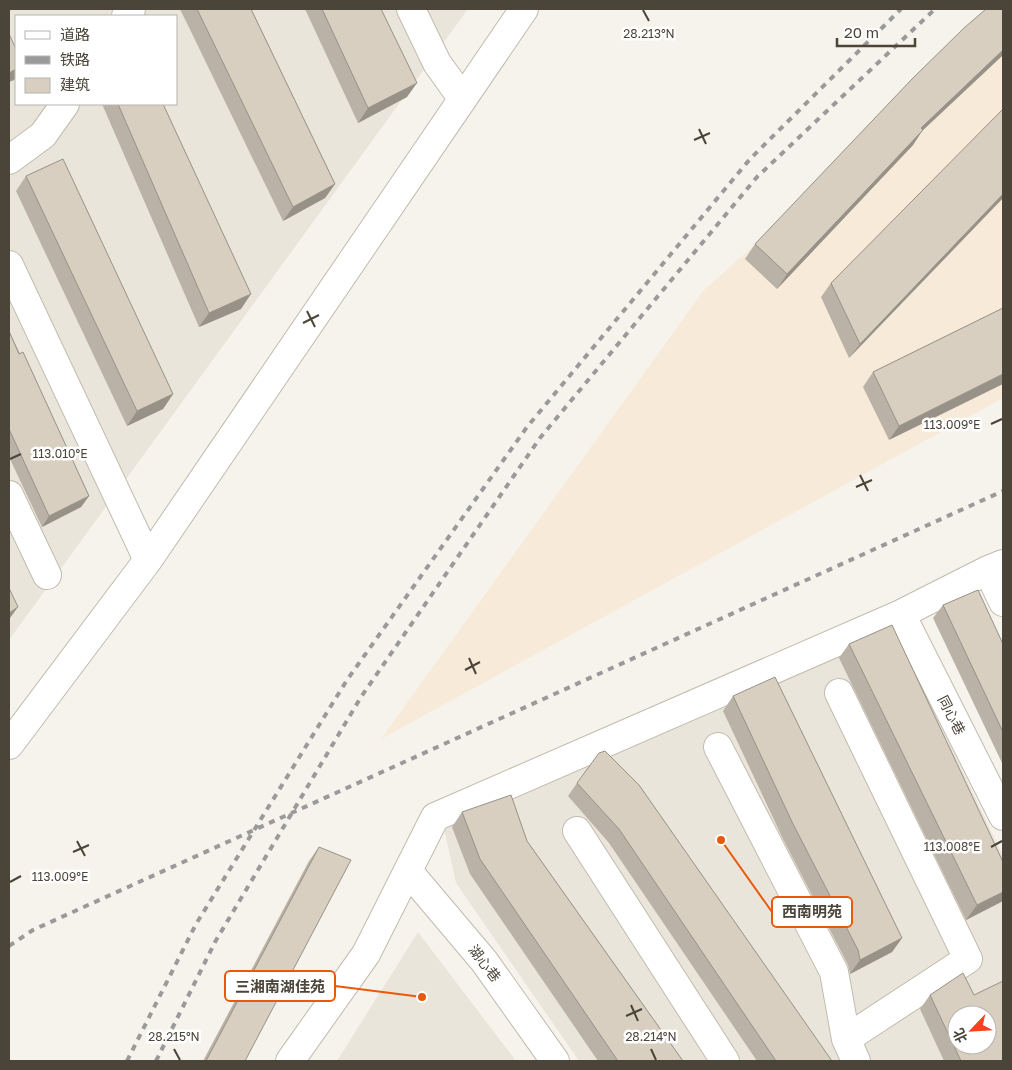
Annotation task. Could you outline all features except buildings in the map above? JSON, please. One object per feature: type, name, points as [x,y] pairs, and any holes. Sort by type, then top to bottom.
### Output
[{"type":"street","points":[[411,9],[437,63],[462,98]]},
{"type":"street","points":[[9,745],[148,560],[524,9]]},
{"type":"street","points":[[9,160],[43,135],[64,105]]},
{"type":"street","points":[[9,265],[148,560]]},
{"type":"street","points":[[9,495],[47,575]]},
{"type":"street","points":[[290,1061],[366,954],[435,817],[901,614],[996,567],[1003,602]]},
{"type":"street","name":"同心巷","points":[[901,614],[1003,816]]},
{"type":"street","points":[[718,747],[834,972],[851,1050],[968,959],[839,693]]},
{"type":"street","points":[[577,831],[725,1061]]},
{"type":"street","name":"湖心巷","points":[[408,871],[484,961],[555,1061]]},
{"type":"shaded area","points":[[9,9],[468,9],[9,640]]},
{"type":"shaded area","points":[[1003,23],[1003,398],[381,739],[704,290]]},
{"type":"shaded area","points":[[895,628],[1003,856],[1003,1061],[579,1061],[456,883],[443,824]]},
{"type":"shaded area","points":[[418,932],[516,1061],[337,1061]]},
{"type":"railway","points":[[127,1061],[196,924],[347,680],[527,427],[750,159],[901,9]]},
{"type":"railway","points":[[156,1061],[215,942],[361,697],[540,438],[757,177],[935,9]]},
{"type":"railway","points":[[9,946],[33,930],[1003,491]]},
{"type":"place","name":"西南明苑","points":[[721,840]]},
{"type":"place","name":"三湘南湖佳苑","points":[[422,997]]}]
